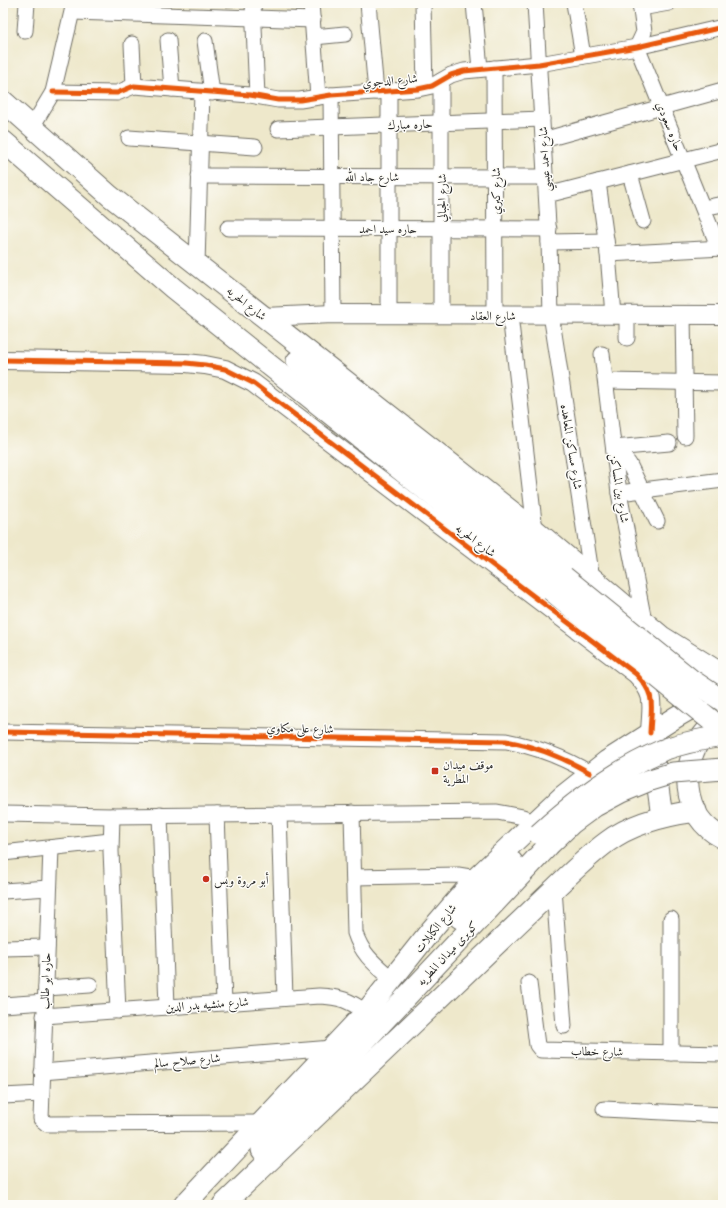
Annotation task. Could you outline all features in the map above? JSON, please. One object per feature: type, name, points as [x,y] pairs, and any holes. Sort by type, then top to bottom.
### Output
[{"type":"main road","name":"شارع الحريه","points":[[3,101],[110,196],[535,530],[662,637],[723,676]]},
{"type":"main road","points":[[3,141],[173,288],[558,584],[690,679],[723,699]]},
{"type":"main road","points":[[110,196],[212,293],[558,584],[723,730]]},
{"type":"main road","points":[[636,674],[646,675],[652,673],[661,666],[666,655],[665,643],[662,637]]},
{"type":"main road","name":"شارع الكابلات","points":[[184,1205],[366,1012],[398,974],[432,929],[476,878],[540,834],[563,796],[590,773],[650,733],[695,706],[711,700],[723,699]]},
{"type":"main road","points":[[723,717],[708,728],[701,736],[691,757],[688,768],[688,784],[691,801],[703,821],[723,838]]},
{"type":"main road","points":[[650,733],[662,817]]},
{"type":"main road","name":"كوبرى ميدان المطريه","points":[[398,974],[441,937],[564,811],[616,774],[664,750],[699,740],[723,736]]},
{"type":"main road","name":"كوبرى ميدان المطريه","points":[[211,1205],[540,834],[572,823],[595,806],[621,792],[650,780],[673,773],[723,769]]},
{"type":"main road","points":[[223,1205],[554,889],[608,841],[630,829],[662,817],[696,811]]},
{"type":"street","points":[[25,31],[27,3]]},
{"type":"street","points":[[312,3],[314,38],[331,127],[333,314]]},
{"type":"street","points":[[368,3],[389,125],[389,314]]},
{"type":"street","points":[[423,3],[425,87]]},
{"type":"street","name":"شارع كبري","points":[[474,3],[487,69],[494,121],[494,229],[502,315],[535,530]]},
{"type":"street","name":"شارع احمد عيسي","points":[[535,3],[549,235],[552,314]]},
{"type":"street","points":[[574,3],[583,56]]},
{"type":"street","points":[[637,47],[644,32],[640,6],[669,3]]},
{"type":"street","points":[[32,127],[53,92],[73,8],[253,10],[312,20]]},
{"type":"street","points":[[253,10],[257,96]]},
{"type":"street","name":"شارع الدجوي","points":[[53,92],[117,93],[134,86],[257,96],[278,100],[300,100],[324,96],[383,92],[425,87],[441,81],[451,75],[464,71],[539,64],[637,47],[723,27]]},
{"type":"street","points":[[314,38],[344,34]]},
{"type":"street","points":[[168,40],[172,89]]},
{"type":"street","points":[[197,264],[200,143],[207,92],[205,41]]},
{"type":"street","points":[[132,44],[134,86]]},
{"type":"street","name":"حاره سعودي","points":[[637,47],[721,248]]},
{"type":"street","name":"شارع الجبالي","points":[[441,81],[441,314]]},
{"type":"street","points":[[543,140],[723,90]]},
{"type":"street","name":"حاره مبارك","points":[[278,129],[542,119]]},
{"type":"street","points":[[129,138],[255,147]]},
{"type":"street","points":[[546,195],[723,150]]},
{"type":"street","points":[[630,174],[643,221]]},
{"type":"street","name":"شارع جاد الله","points":[[199,176],[545,177]]},
{"type":"street","points":[[598,182],[607,248],[620,315],[627,338]]},
{"type":"street","points":[[703,208],[723,204]]},
{"type":"street","name":"حاره سيد احمد","points":[[228,228],[494,229],[549,235],[607,248],[721,248]]},
{"type":"street","name":"شارع العقاد","points":[[264,317],[333,314],[723,315]]},
{"type":"street","name":"شارع مساكن المعاهده","points":[[552,314],[592,579]]},
{"type":"street","points":[[683,315],[685,436]]},
{"type":"street","name":"شارع بين المساكن","points":[[602,354],[620,493],[644,621]]},
{"type":"street","name":"شارع الحريه","points":[[3,360],[186,363],[225,369],[253,383],[636,674],[645,683],[651,695],[653,706],[650,733]]},
{"type":"street","points":[[606,381],[723,383]]},
{"type":"street","points":[[614,449],[669,443]]},
{"type":"street","points":[[614,449],[623,456],[629,464],[657,521]]},
{"type":"street","points":[[620,493],[723,480]]},
{"type":"street","name":"شارع على مكاوي","points":[[3,732],[506,742],[522,744],[555,755],[590,773]]},
{"type":"street","points":[[3,814],[160,816],[497,812],[523,817],[540,834]]},
{"type":"street","points":[[352,813],[355,933],[359,945],[369,958],[398,974]]},
{"type":"street","points":[[279,814],[285,998]]},
{"type":"street","points":[[217,815],[224,1003]]},
{"type":"street","points":[[112,816],[110,841],[118,1010]]},
{"type":"street","points":[[160,816],[167,1007]]},
{"type":"street","points":[[3,853],[110,841]]},
{"type":"street","name":"حاره ابو طالب","points":[[51,848],[41,1119],[46,1124],[261,1123]]},
{"type":"street","points":[[354,877],[458,875],[476,878]]},
{"type":"street","points":[[3,891],[49,888]]},
{"type":"street","points":[[554,889],[564,1026]]},
{"type":"street","points":[[670,1053],[671,919]]},
{"type":"street","points":[[3,948],[47,947]]},
{"type":"street","name":"شارع خطاب","points":[[529,983],[537,1045],[541,1050],[723,1054]]},
{"type":"street","points":[[3,1005],[45,1002],[90,984]]},
{"type":"street","name":"شارع منشيه بدر الدين","points":[[45,1002],[118,1010],[318,996],[338,998],[351,1002],[366,1012]]},
{"type":"street","name":"شارع صلاح سالم","points":[[42,1072],[332,1048]]},
{"type":"street","points":[[3,1096],[41,1094]]},
{"type":"street","points":[[604,1109],[723,1115]]},
{"type":"cycle path","points":[[53,92],[117,93],[134,86],[250,95],[278,100],[300,100],[331,95],[418,89],[432,86],[451,75],[464,71],[539,64],[637,47],[723,27]]},
{"type":"cycle path","points":[[3,360],[186,363],[225,369],[253,383],[636,674],[643,682],[650,695],[652,708],[650,733]]},
{"type":"cycle path","points":[[3,732],[506,741],[550,753],[590,773]]},
{"type":"place","name":"موقف ميدان المطرية","points":[[435,771]]},
{"type":"place","name":"أبو مروة وبس","points":[[206,879]]}]
